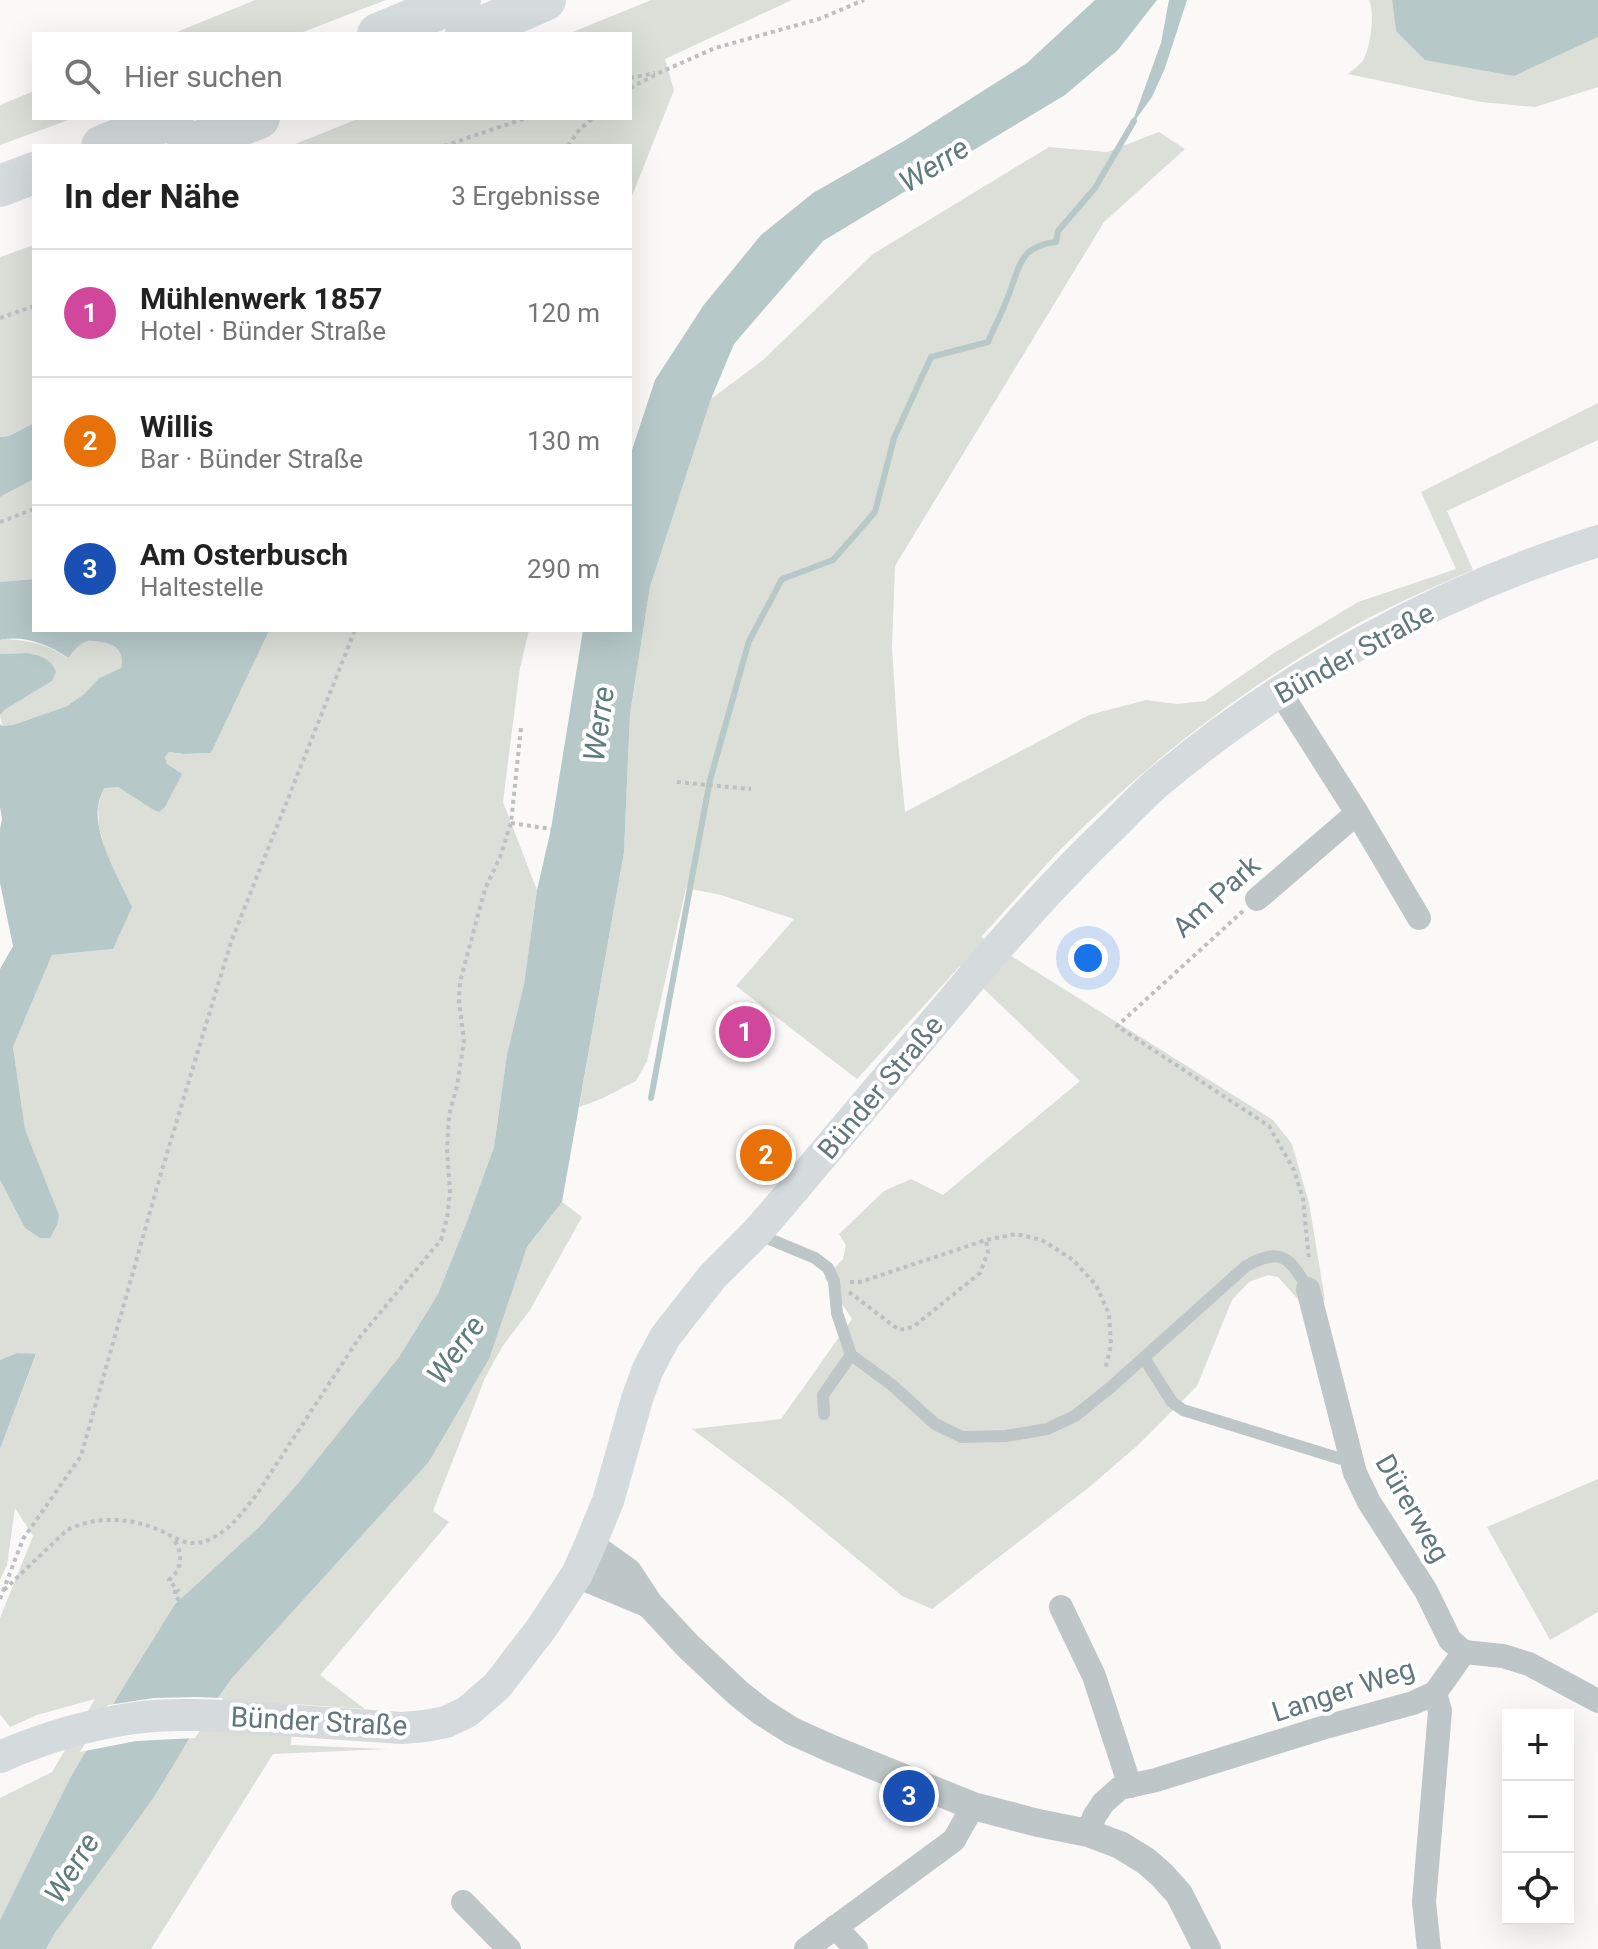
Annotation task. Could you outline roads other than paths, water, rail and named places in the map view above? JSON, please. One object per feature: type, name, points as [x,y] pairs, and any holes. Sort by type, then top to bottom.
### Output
[{"type":"highway","points":[[383,32],[460,0]]},
{"type":"highway","points":[[471,32],[545,0]]},
{"type":"highway","points":[[107,144],[168,120]]},
{"type":"highway","points":[[193,144],[254,120]]},
{"type":"highway","points":[[0,186],[32,174]]},
{"type":"highway","points":[[0,217],[32,205]]},
{"type":"main road","name":"Bünder Straße","points":[[0,1757],[34,1742],[88,1726],[135,1718],[214,1715],[402,1728],[446,1722],[467,1712],[497,1686],[541,1629],[584,1559],[608,1501],[637,1399],[665,1337],[712,1277],[757,1232],[1003,940],[1076,861],[1155,785],[1217,736],[1345,651],[1420,612],[1497,578],[1598,541]]},
{"type":"street","points":[[1280,692],[1419,918]]},
{"type":"street","name":"Am Park","points":[[1257,899],[1357,813]]},
{"type":"street","name":"Dürerweg","points":[[1308,1289],[1351,1462],[1369,1502],[1426,1591],[1450,1640],[1464,1652]]},
{"type":"street","points":[[584,1559],[628,1572],[649,1604],[688,1646],[738,1693],[792,1731],[973,1806],[1088,1833],[1120,1845],[1146,1861],[1179,1894],[1207,1949]]},
{"type":"street","points":[[1061,1607],[1094,1676],[1130,1786]]},
{"type":"street","points":[[1464,1652],[1503,1656],[1529,1664],[1598,1701]]},
{"type":"street","name":"Langer Weg","points":[[1088,1833],[1103,1803],[1120,1788],[1413,1703],[1435,1693],[1464,1652]]},
{"type":"street","points":[[1429,1949],[1424,1902],[1440,1711],[1435,1693]]},
{"type":"street","points":[[806,1949],[954,1840],[973,1806]]},
{"type":"street","points":[[463,1902],[509,1949]]},
{"type":"street","points":[[835,1927],[856,1949]]},
{"type":"lane","points":[[757,1232],[815,1258],[828,1268],[834,1281],[837,1313],[851,1355],[892,1385],[935,1424],[962,1437],[1006,1436],[1047,1429],[1075,1416],[1246,1266],[1261,1258],[1279,1256],[1293,1264],[1308,1289]]},
{"type":"lane","points":[[824,1414],[823,1395],[851,1355]]},
{"type":"lane","points":[[1144,1358],[1172,1402],[1183,1410],[1351,1462]]},
{"type":"water","name":"Werre","points":[[1095,0],[1157,0],[1118,50],[1065,95],[823,241],[734,344],[711,399],[650,587],[630,714],[624,852],[562,1202],[527,1247],[489,1359],[428,1463],[233,1677],[191,1736],[152,1800],[46,1949],[0,1949],[0,1920],[69,1780],[175,1604],[258,1528],[295,1487],[399,1357],[438,1294],[494,1147],[507,1054],[524,984],[537,890],[551,829],[583,632],[632,632],[632,450],[655,380],[703,306],[761,235],[813,193],[904,141],[1027,63]]},
{"type":"water","points":[[1169,0],[1187,0],[1165,68],[1152,97],[1131,126],[1161,43]]},
{"type":"water","points":[[1392,0],[1598,0],[1598,37],[1514,76],[1425,60],[1396,31]]},
{"type":"water","points":[[32,424],[32,480],[0,497],[0,437],[9,436]]},
{"type":"water","points":[[32,579],[32,632],[269,632],[211,753],[169,752],[165,757],[167,764],[182,774],[165,807],[159,812],[118,787],[104,788],[98,806],[100,831],[132,907],[113,949],[52,955],[13,1047],[25,1129],[59,1215],[50,1238],[40,1238],[25,1228],[0,1180],[0,969],[13,946],[0,883],[0,724],[13,725],[67,706],[99,678],[121,668],[122,662],[118,650],[101,642],[85,642],[68,658],[36,642],[0,640],[0,582]]},
{"type":"water","points":[[27,653],[48,661],[56,672],[52,681],[0,715],[0,654]]},
{"type":"water","points":[[17,1353],[36,1354],[0,1449],[0,1360]]},
{"type":"waterway","points":[[651,1098],[710,780],[749,641],[782,579],[833,560],[875,512],[894,438],[931,357],[988,342],[1023,259],[1035,248],[1056,242],[1058,231],[1095,188],[1134,121]]},
{"type":"place","name":"Mühlenwerk 1857","points":[[745,1032]]},
{"type":"place","name":"Willis","points":[[766,1155]]},
{"type":"place","name":"Am Osterbusch","points":[[909,1796]]}]
